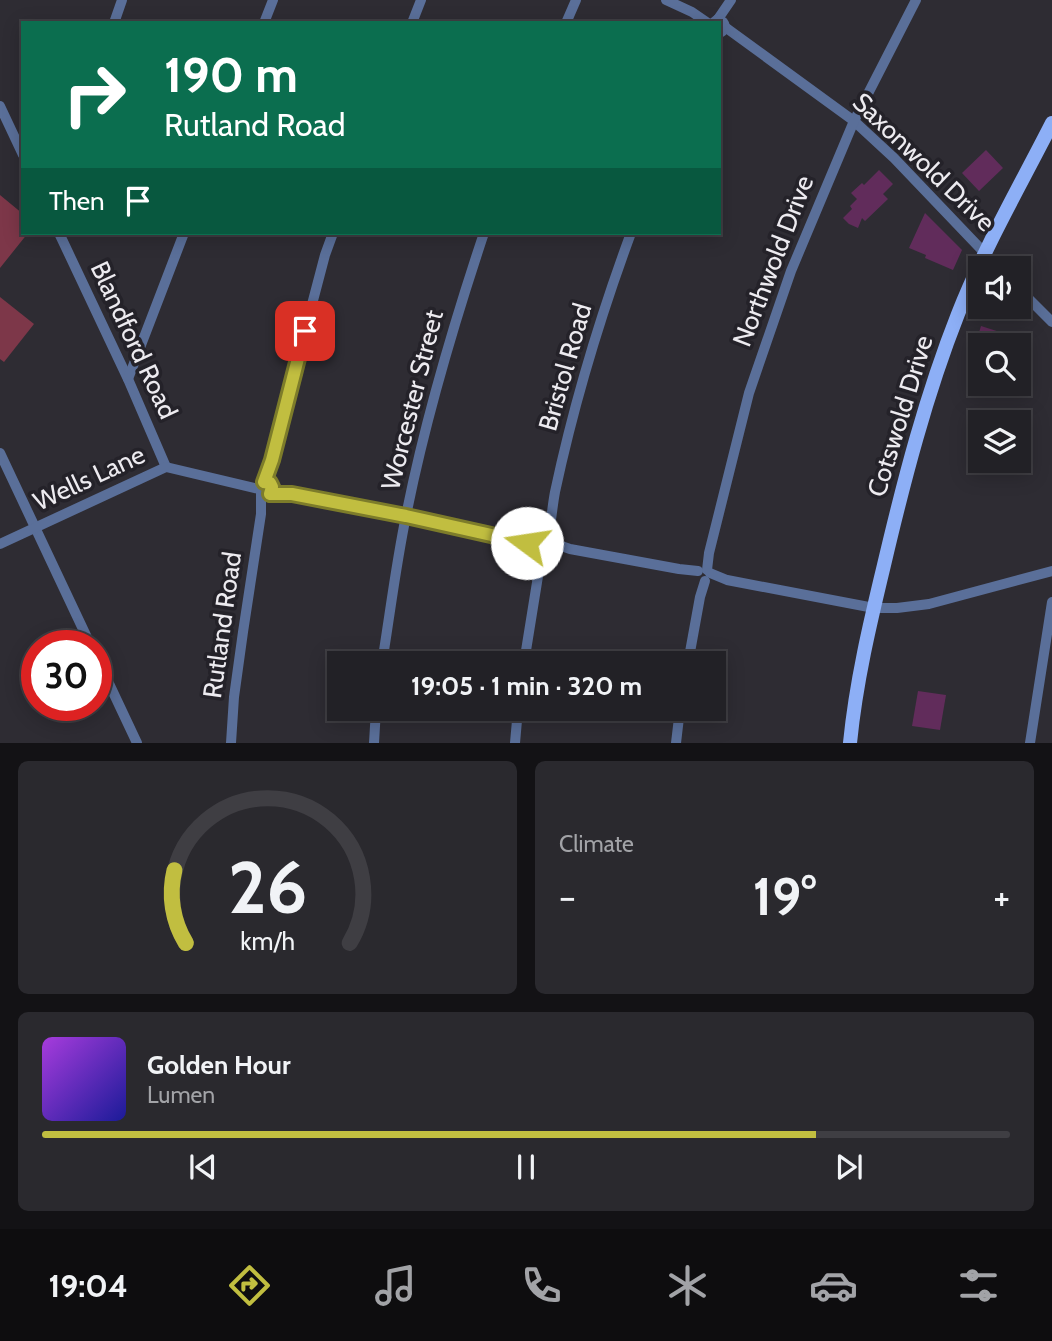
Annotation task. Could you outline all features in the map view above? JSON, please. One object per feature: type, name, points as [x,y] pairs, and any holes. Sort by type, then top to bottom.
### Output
[{"type":"main road","name":"Cotswold Drive","points":[[850,743],[854,704],[874,608],[911,456],[949,338],[984,253],[1052,123]]},
{"type":"street","points":[[115,21],[122,0]]},
{"type":"street","points":[[265,21],[273,0]]},
{"type":"street","points":[[413,21],[421,0]]},
{"type":"street","points":[[567,21],[576,0]]},
{"type":"street","name":"Saxonwold Drive","points":[[666,0],[700,13],[712,21]]},
{"type":"street","points":[[720,21],[731,0]]},
{"type":"street","name":"Northwold Drive","points":[[690,651],[709,552],[739,429],[761,355],[805,235],[854,121],[916,0]]},
{"type":"street","name":"Saxonwold Drive","points":[[721,27],[854,121],[894,158],[987,256]]},
{"type":"street","points":[[0,106],[21,151]]},
{"type":"street","name":"Blandford Road","points":[[60,235],[166,467]]},
{"type":"street","points":[[128,379],[183,235]]},
{"type":"street","name":"Rutland Road","points":[[231,743],[234,697],[265,488],[332,235]]},
{"type":"street","name":"Worcester Street","points":[[384,651],[406,516],[429,414],[462,298],[483,235]]},
{"type":"street","name":"Bristol Road","points":[[526,651],[544,544],[582,382],[630,235]]},
{"type":"street","points":[[1031,301],[1052,322]]},
{"type":"street","points":[[0,453],[83,630]]},
{"type":"street","name":"Wells Lane","points":[[0,544],[166,467],[518,540],[678,569],[720,581],[727,580],[874,608],[929,604],[1052,571]]},
{"type":"street","points":[[1030,743],[1052,602]]},
{"type":"street","points":[[112,689],[138,743]]},
{"type":"street","points":[[374,743],[375,721]]},
{"type":"street","points":[[514,743],[517,721]]},
{"type":"street","points":[[676,743],[679,721]]},
{"type":"shaded area","points":[[0,195],[21,212],[21,235],[26,235],[0,268]]},
{"type":"shaded area","points":[[0,297],[34,324],[4,362],[0,359]]},
{"type":"building","points":[[986,150],[1003,168],[979,191],[962,173]]},
{"type":"building","points":[[879,170],[893,184],[883,194],[888,199],[865,221],[862,218],[858,228],[849,224],[843,218],[857,199],[851,193]]},
{"type":"building","points":[[925,213],[962,250],[953,270],[909,248]]},
{"type":"building","points":[[981,326],[1003,333],[979,333]]},
{"type":"building","points":[[918,691],[946,695],[940,730],[912,726]]},
{"type":"route","points":[[305,331],[272,460],[265,477],[264,482],[270,483],[272,487],[270,494],[292,494],[527,543]]}]
